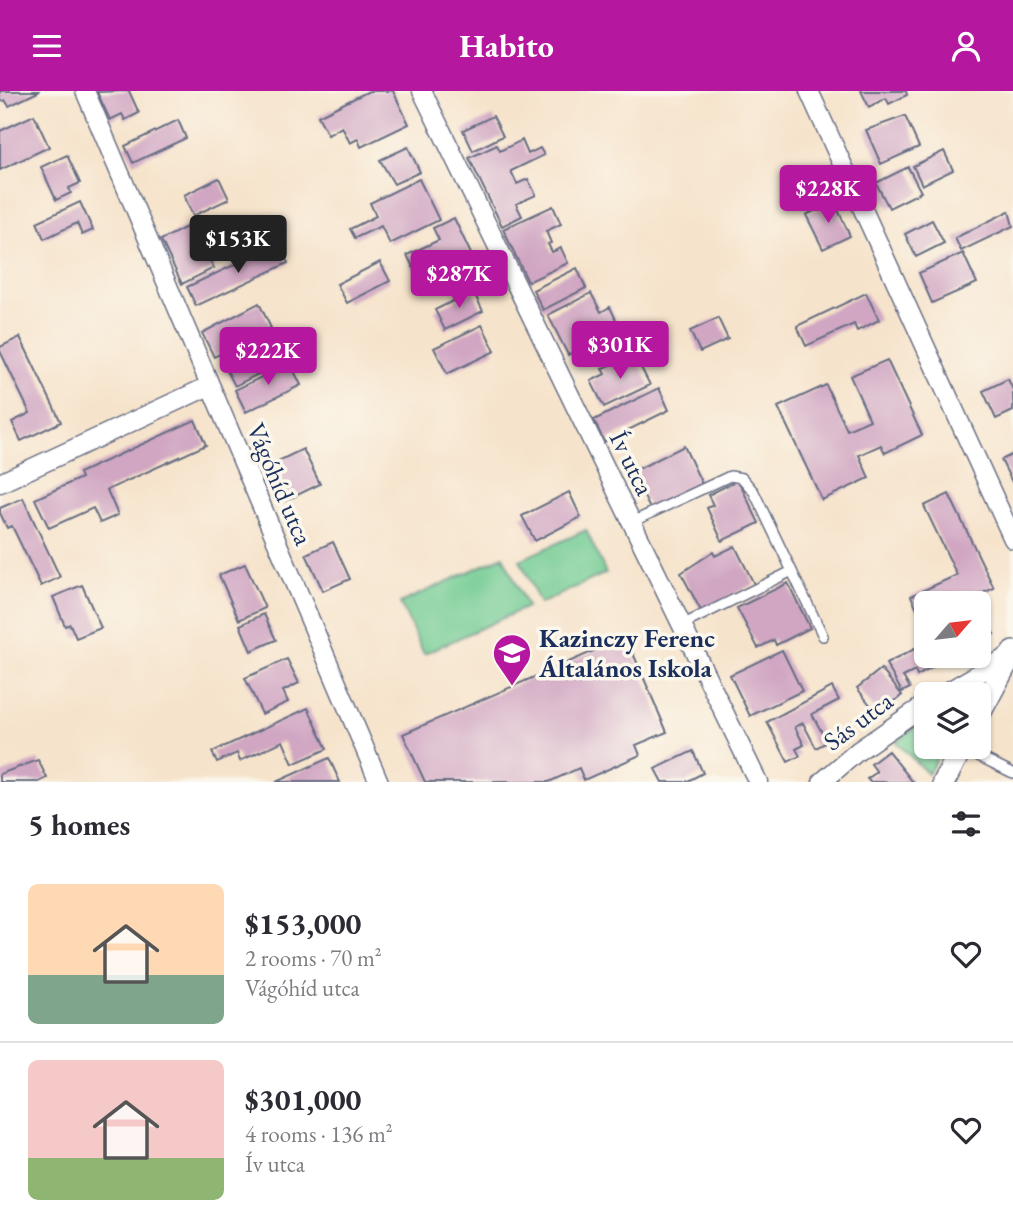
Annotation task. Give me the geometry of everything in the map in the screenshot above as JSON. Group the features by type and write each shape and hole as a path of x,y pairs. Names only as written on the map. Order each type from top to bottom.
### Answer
{"street":[{"name":"Vágóhíd utca","path":"85,91 379,782"},
{"name":"Ív utca","path":"422,91 758,782"},
{"path":"809,91 1013,539"},
{"path":"0,483 209,386"},
{"path":"964,682 1012,653"},
{"path":"991,693 1012,653"},
{"name":"Sás utca","path":"822,782 858,751 914,712"},
{"path":"944,782 956,759"}],"lane":[{"path":"632,522 730,476 741,478 754,492 823,636"},
{"path":"682,625 792,571"},
{"path":"986,759 1013,773"}],"green space":[{"path":"586,530 606,573 540,604 520,560"},
{"path":"503,556 527,607 424,654 400,603"},
{"path":"914,728 914,759 936,759 928,774 896,742"}],"building":[{"path":"0,91 40,91 9,106 5,100 0,102"},
{"path":"129,91 139,113 125,120 122,114 110,120 97,92"},
{"path":"369,91 393,91 409,124 361,147 358,139 350,143 342,127 328,135 318,116"},
{"path":"861,91 906,91 907,95 889,104 886,98 869,107"},
{"path":"34,115 49,147 0,170 0,131"},
{"path":"493,116 503,136 473,151 463,130"},
{"path":"905,116 919,147 881,164 866,130"},
{"path":"178,120 186,138 133,163 125,146"},
{"path":"522,140 528,154 540,148 544,155 511,171 517,184 528,179 536,195 516,204 522,216 502,226 469,158 497,145 500,151"},
{"path":"408,147 420,172 394,184 380,160"},
{"path":"944,151 953,170 922,185 913,166"},
{"path":"67,155 80,183 69,188 71,193 56,200 41,167"},
{"path":"908,167 921,192 889,208 876,183"},
{"path":"219,178 229,199 193,216 184,195"},
{"path":"419,179 439,220 390,244 381,226 355,238 350,229 376,216 370,203"},
{"path":"834,201 850,236 823,249 806,215"},
{"path":"80,202 93,230 82,235 77,223 44,239 37,222"},
{"path":"553,206 561,224 546,231 551,243 548,244 552,252 561,248 568,263 528,282 503,229"},
{"path":"1009,211 1013,226 961,251 955,238"},
{"path":"454,218 480,273 456,285 444,260 417,275 407,255 439,240 433,228"},
{"path":"932,220 944,243 916,257 905,234"},
{"path":"192,224 214,268 182,284 161,240"},
{"path":"279,244 288,263 196,306 187,287"},
{"path":"963,253 977,283 932,303 919,273"},
{"path":"380,262 390,281 347,303 337,284"},
{"path":"577,268 586,288 543,310 533,290"},
{"path":"473,291 483,311 445,330 435,310"},
{"path":"591,293 601,312 610,307 620,328 568,355 548,315"},
{"path":"866,293 879,320 857,331 854,324 806,346 797,326"},
{"path":"259,303 271,328 214,357 202,333"},
{"path":"718,318 728,339 700,352 690,331"},
{"path":"482,325 495,351 447,374 434,348"},
{"path":"20,337 61,422 21,441 12,422 30,413 0,351 0,347"},
{"path":"253,345 266,370 235,386 222,361"},
{"path":"634,354 650,385 604,407 591,381 605,374 602,369"},
{"path":"887,360 922,435 885,453 881,445 859,455 869,478 822,500 778,407 826,385 847,430 870,420 850,376"},
{"path":"290,363 301,385 246,412 235,390"},
{"path":"1008,379 1013,390 1013,411 996,419 983,391"},
{"path":"659,388 669,410 604,442 594,420"},
{"path":"195,420 206,445 107,490 118,515 100,523 93,508 49,528 35,499 81,478 79,473"},
{"path":"684,446 702,484 650,509 632,472"},
{"path":"303,449 320,484 285,501 268,466"},
{"path":"1013,454 1013,484 1001,460"},
{"path":"738,480 759,523 722,541 707,508 713,505 708,495"},
{"path":"569,492 581,517 535,541 522,516"},
{"path":"949,494 994,588 988,591 922,591 957,575 924,506"},
{"path":"23,498 60,577 41,586 12,526 7,528 0,513 0,508"},
{"path":"333,542 350,579 323,591 306,554"},
{"path":"735,546 754,584 701,611 681,573 713,552 715,556"},
{"path":"245,564 265,608 239,620 219,575"},
{"path":"788,583 810,628 776,645 774,640 758,648 737,608"},
{"path":"82,585 101,628 76,638 70,624 65,626 53,597"},
{"path":"264,614 276,640 251,651 240,625"},
{"path":"626,637 667,732 636,745 640,755 584,780 579,768 549,782 425,782 403,734"},
{"path":"914,649 914,669 930,669 917,676 915,671 903,677 910,688 902,692 886,664"},
{"path":"782,650 802,691 750,716 730,675"},
{"path":"287,659 299,683 283,691 288,702 262,714 245,678"},
{"path":"881,669 902,695 878,715 857,688"},
{"path":"832,687 839,700 812,714 827,742 816,748 803,723 795,727 804,745 796,749 800,756 788,762 767,722"},
{"path":"308,708 327,749 293,764 283,741 240,761 237,753 217,762 212,752"},
{"path":"693,751 703,773 686,782 662,782 655,769"},
{"path":"888,751 913,782 870,782 867,779 877,772 871,764"},
{"path":"329,758 340,782 276,782"},
{"path":"38,760 47,778 39,782 0,782 0,774"}],"place":[{"name":"Kazinczy Ferenc Általános Iskola","path":"512,687"}]}
